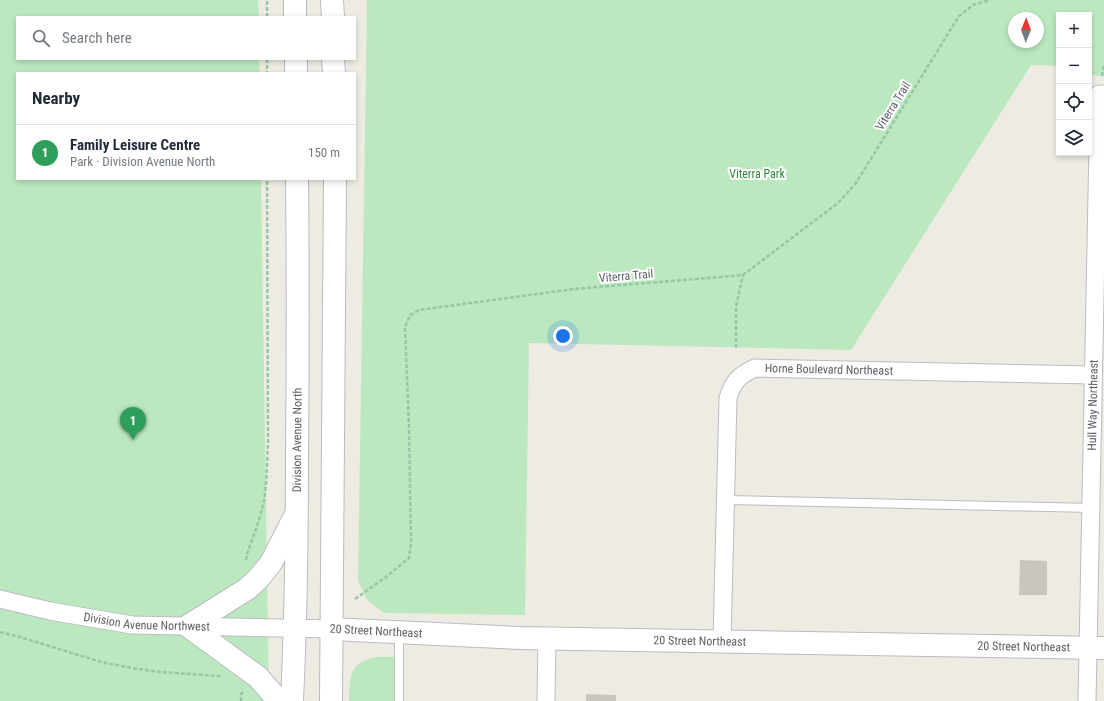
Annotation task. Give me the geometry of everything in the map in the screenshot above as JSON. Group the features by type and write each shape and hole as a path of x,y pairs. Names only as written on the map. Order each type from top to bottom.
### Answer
{"main road":[{"path":"295,0 295,16"},
{"path":"332,0 332,16"},
{"path":"296,60 296,72"},
{"path":"333,60 334,72"},
{"name":"Division Avenue North","path":"292,701 296,627 298,295 297,180"},
{"path":"330,701 334,180"},
{"path":"279,701 258,677 188,626 247,589 258,579 271,563 297,511"},
{"name":"20 Street Northeast","path":"331,629 547,638 1096,648"}],"street":[{"name":"Hull Way Northeast","path":"1087,701 1096,648 1091,508 1099,94 1104,94"},
{"name":"Horne Boulevard Northeast","path":"722,641 728,398 731,388 737,379 745,372 755,368 1093,375"},
{"name":"Division Avenue Northwest","path":"0,599 50,611 132,625 296,627"},
{"name":"20 Street Northeast","path":"296,627 331,629"},
{"path":"546,701 547,638"}],"lane":[{"path":"725,500 1091,508"},
{"path":"399,632 399,701"}],"path":[{"path":"267,0 267,16"},
{"name":"Viterra Trail","path":"355,599 386,577 409,558 412,543 410,428 405,327 410,315 419,310 574,289 743,275 838,203 856,183 959,16 973,6 990,0"},
{"path":"267,60 267,72"},
{"path":"246,562 247,554 259,520 264,500 267,470 267,180"},
{"path":"736,348 736,306 743,275"},
{"path":"0,632 101,662 153,671 220,676"}],"green space":[{"path":"0,0 258,0 259,16 16,16 16,60 259,60 260,72 16,72 16,180 261,180 269,701 0,701"},
{"name":"Viterra Park","path":"367,0 1104,0 1104,76 1092,75 1092,12 1056,12 1056,66 1031,65 851,350 529,343 525,615 384,613 367,600 358,580"},
{"path":"377,657 396,657 395,701 349,701 351,678 356,666 368,659"}],"building":[{"path":"1020,560 1047,561 1047,595 1019,595"},
{"path":"586,694 616,695 616,701 586,701"}],"place":[{"name":"Family Leisure Centre","path":"133,440"}]}
